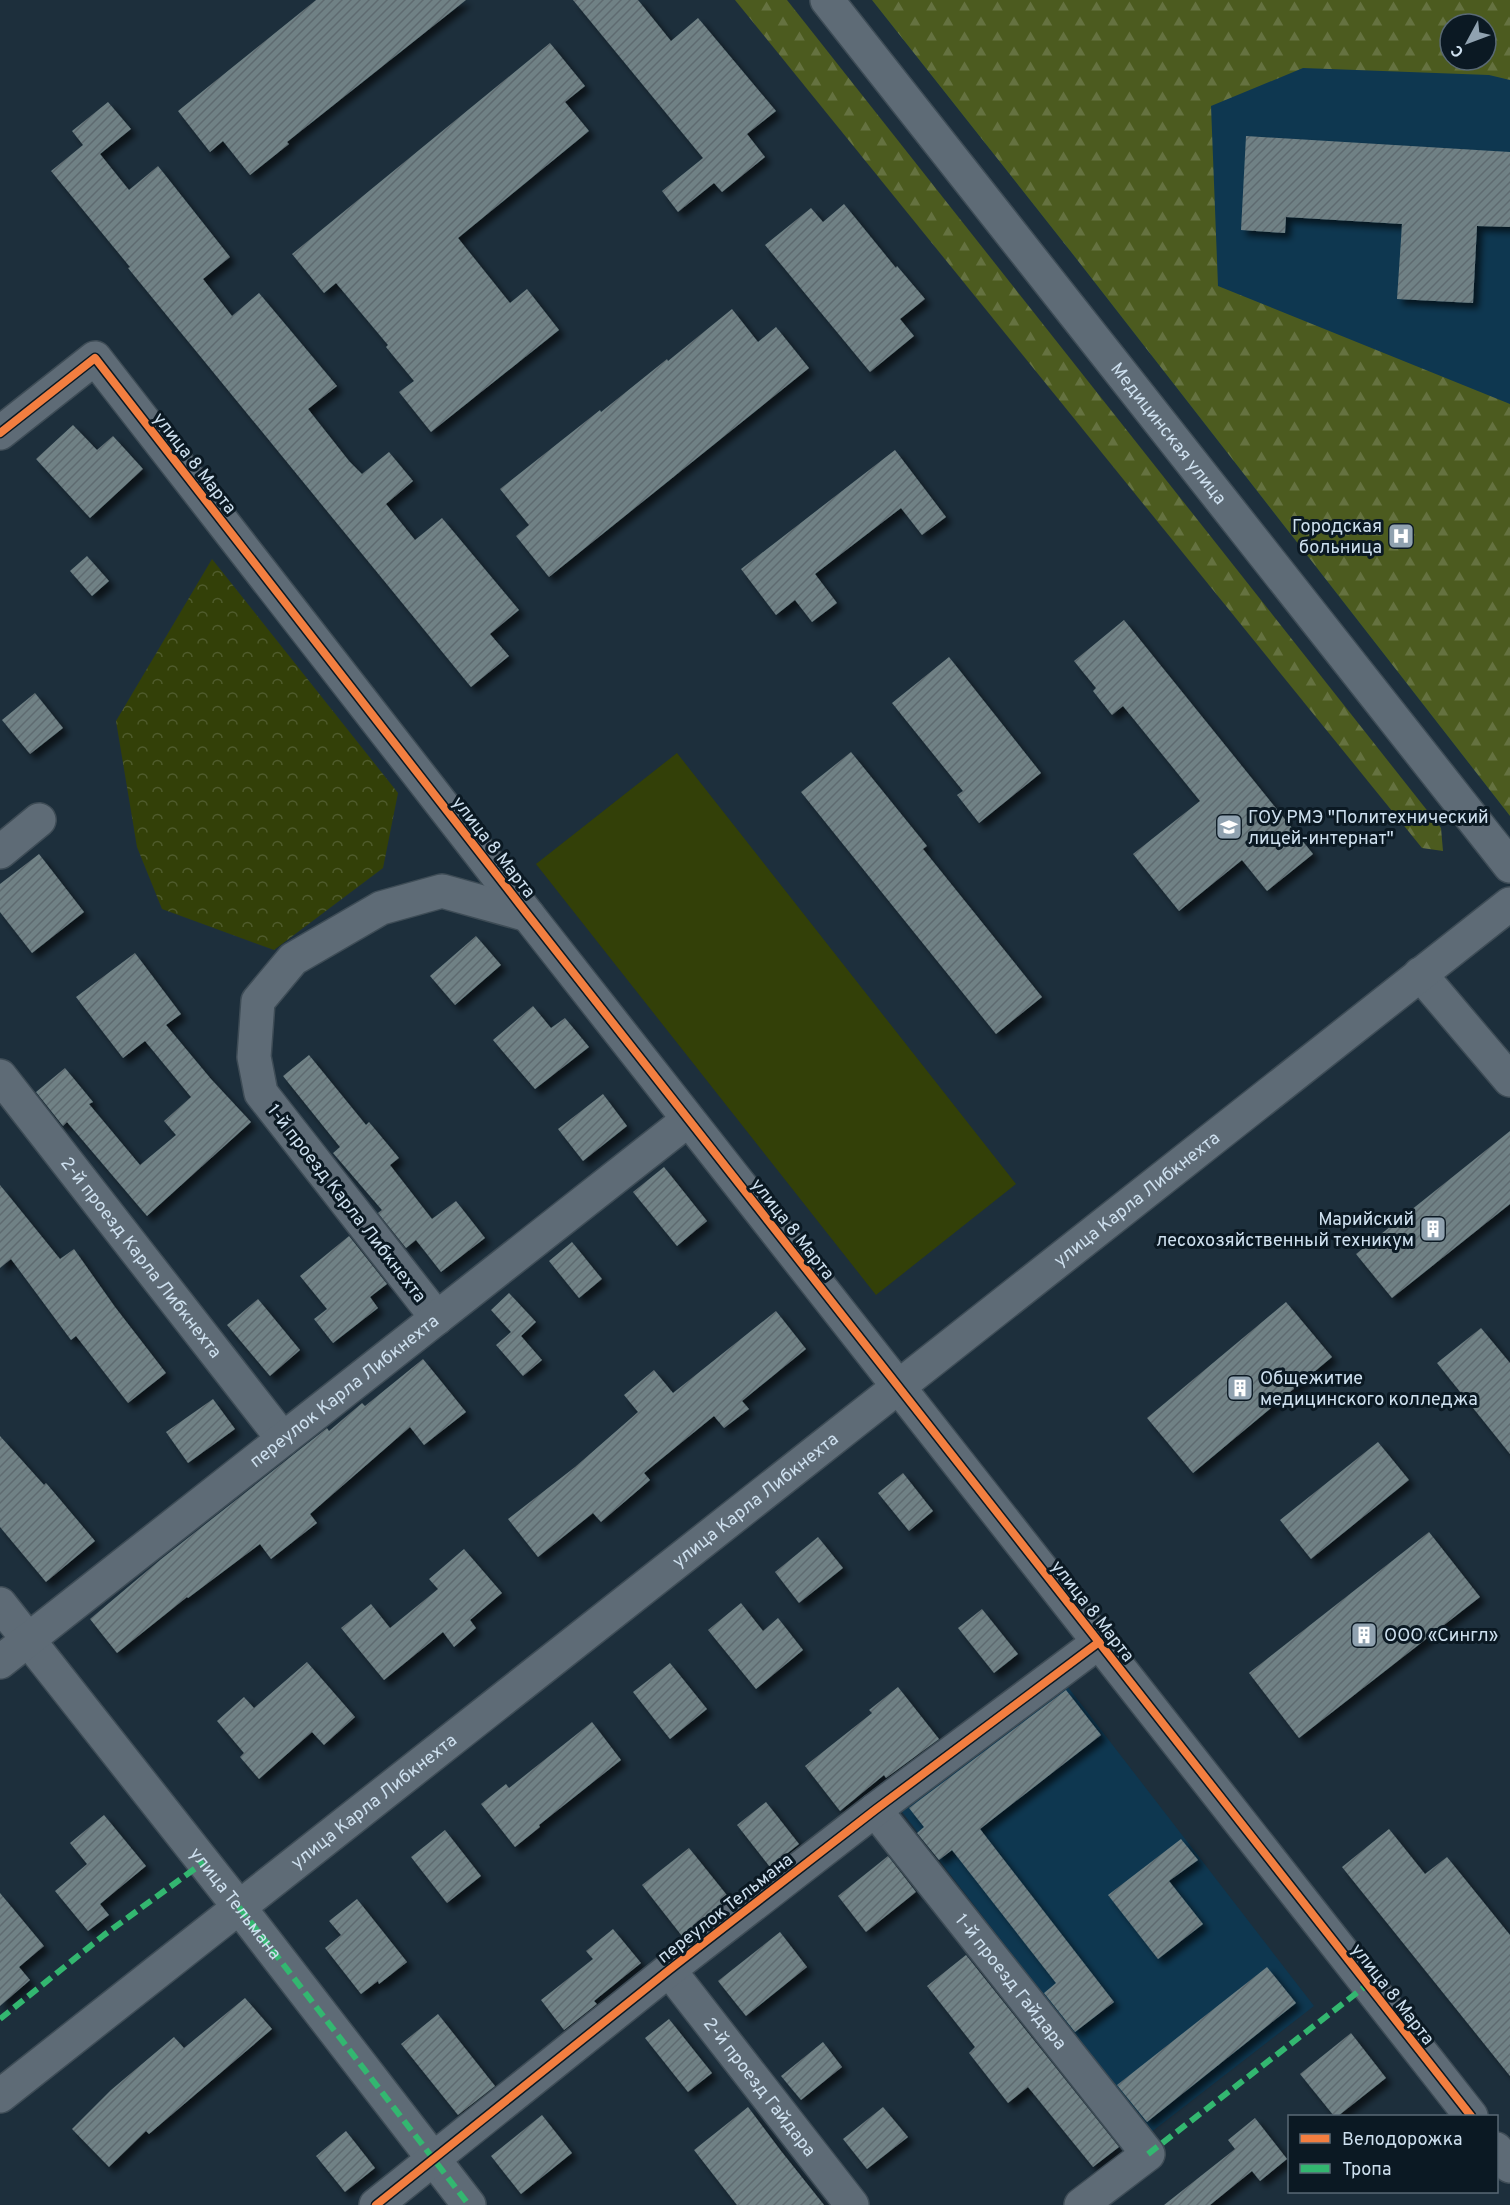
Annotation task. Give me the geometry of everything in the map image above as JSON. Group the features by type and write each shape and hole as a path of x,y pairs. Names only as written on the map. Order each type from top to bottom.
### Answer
{"street":[{"name":"Медицинская улица","path":"827,0 1510,866"},
{"name":"улица 8 Марта","path":"0,433 95,358 688,1120 1470,2115"},
{"path":"0,852 39,820"},
{"name":"1-й проезд Карла Либкнехта","path":"437,1318 261,1093 254,1057 258,1001 293,959 381,908 442,891 528,915"},
{"name":"улица Карла Либкнехта","path":"0,2096 1510,904"},
{"path":"1420,974 1510,1080"},
{"name":"2-й проезд Карла Либкнехта","path":"0,1076 283,1439"},
{"name":"переулок Карла Либкнехта","path":"0,1662 688,1120"},
{"name":"улица Тельмана","path":"0,1604 239,1907 469,2205"},
{"name":"переулок Тельмана","path":"376,2205 875,1810 1099,1642"},
{"name":"1-й проезд Гайдара","path":"875,1810 1148,2154 1081,2205"},
{"name":"2-й проезд Гайдара","path":"669,1971 852,2205"},
{"path":"1498,2150 1510,2166"}],"shaded area":[{"name":"Городская больница","path":"872,0 1510,0 1510,816 1075,257"},
{"path":"1064,1682 1314,2006 1150,2133 899,1808"}],"green space":[{"path":"735,0 787,0 1441,828 1443,851 1422,848"},
{"name":"Городская больница","path":"872,0 1510,0 1510,80 1489,75 1303,68 1211,106 1218,286 1510,404 1510,816"},
{"path":"212,559 398,793 383,868 274,950 162,909 137,847 116,721"},
{"path":"677,753 1016,1184 876,1295 536,864"}],"building":[{"path":"316,0 466,0 287,142 289,144 250,175 223,141 210,152 178,111"},
{"path":"573,0 638,0 671,41 698,18 776,111 747,134 765,157 722,192 714,183 678,212 662,191 703,158"},
{"path":"550,43 585,86 565,102 589,131 458,238 510,303 527,289 559,330 431,432 399,392 414,381 386,347 388,345 336,283 324,293 292,254"},
{"path":"108,102 131,129 100,154 129,190 158,166 230,257 203,279 232,316 259,293 337,386 308,409 349,461 362,474 389,452 413,481 386,504 415,540 442,518 519,610 490,634 509,656 471,687 51,171 83,145 72,131"},
{"path":"1246,136 1510,152 1510,227 1477,226 1473,303 1397,299 1402,224 1286,217 1285,233 1241,230"},
{"path":"844,204 896,268 897,266 925,299 900,319 914,336 870,372 765,245 811,208 823,222"},
{"path":"732,309 758,342 776,327 809,368 549,577 516,536 529,525 500,489 667,359 668,361"},
{"path":"73,425 97,450 113,436 143,469 90,518 36,459"},
{"path":"895,450 946,517 922,535 901,508 815,574 837,603 812,622 795,600 776,615 741,569"},
{"path":"87,556 109,581 92,596 70,571"},
{"path":"1124,620 1313,854 1267,891 1242,860 1179,911 1133,854 1200,801 1123,706 1112,715 1093,691 1096,688 1074,661"},
{"path":"949,657 1041,773 979,823 957,795 963,791 892,703"},
{"path":"35,693 63,728 30,754 2,720"},
{"path":"851,752 927,846 923,849 1042,997 996,1034 801,792"},
{"path":"39,854 84,912 32,953 0,912 0,884"},
{"path":"476,936 501,965 455,1005 430,976"},
{"path":"135,953 181,1014 166,1025 251,1122 147,1216 67,1122 63,1126 36,1092 65,1068 93,1102 89,1104 140,1165 176,1135 164,1121 191,1097 145,1041 123,1058 76,997"},
{"path":"533,1006 551,1028 565,1018 589,1047 535,1089 493,1040"},
{"path":"309,1055 366,1125 369,1122 399,1158 390,1165 432,1219 456,1201 485,1238 441,1272 416,1240 406,1248 378,1213 382,1210 333,1153 340,1147 283,1076"},
{"path":"603,1094 627,1126 583,1161 558,1129"},
{"name":"Марийский лесохозяйственный техникум","path":"1510,1131 1510,1204 1392,1298 1356,1254"},
{"path":"664,1167 707,1221 677,1246 633,1192"},
{"path":"0,1185 60,1259 74,1249 166,1373 128,1403 76,1336 71,1340 11,1259 0,1268"},
{"path":"349,1236 387,1284 370,1297 378,1308 333,1343 314,1319 327,1309 300,1276"},
{"path":"572,1242 602,1279 579,1298 549,1261"},
{"path":"509,1293 536,1322 521,1336 542,1360 523,1376 496,1345 511,1332 491,1310"},
{"path":"258,1299 300,1350 270,1376 227,1325"},
{"name":"Общежитие медицинского колледжа","path":"1286,1302 1332,1357 1193,1473 1147,1418"},
{"path":"776,1311 806,1349 742,1401 749,1409 724,1428 714,1416 644,1473 650,1480 601,1522 593,1513 538,1557 508,1519 575,1467 638,1412 624,1395 654,1370 673,1393"},
{"path":"1481,1328 1510,1363 1510,1454 1437,1363"},
{"path":"423,1359 466,1412 424,1445 410,1427 310,1514 317,1523 271,1559 260,1544 187,1597 117,1653 90,1619 160,1560 327,1428 329,1431 362,1403 365,1406"},
{"path":"213,1399 235,1429 188,1463 166,1432"},
{"path":"0,1436 44,1485 46,1483 95,1541 46,1582 0,1527"},
{"path":"1378,1442 1409,1480 1311,1559 1280,1520"},
{"path":"903,1473 933,1511 909,1531 878,1493"},
{"name":"ООО «Сингл»","path":"1429,1532 1480,1597 1299,1738 1249,1673"},
{"path":"818,1537 843,1568 799,1603 775,1572"},
{"path":"464,1549 502,1593 470,1620 476,1628 454,1647 443,1632 384,1680 341,1628 371,1604 390,1628 438,1589 429,1579"},
{"path":"741,1603 763,1631 778,1618 803,1650 756,1689 708,1630"},
{"path":"982,1609 1018,1654 994,1673 958,1628"},
{"path":"307,1662 355,1717 324,1745 312,1732 259,1779 240,1757 244,1753 217,1721 244,1697 254,1708"},
{"path":"670,1663 707,1709 670,1739 633,1692"},
{"path":"898,1687 939,1739 886,1778 884,1775 840,1811 805,1766 872,1713 869,1710"},
{"path":"1066,1690 1101,1735 980,1829 1114,2002 1075,2032 1044,1993 1056,1983 952,1850 939,1860 917,1833 924,1827 909,1808"},
{"path":"592,1722 621,1760 515,1847 481,1804 506,1784 509,1788"},
{"path":"766,1802 799,1844 770,1867 737,1825"},
{"path":"104,1815 146,1866 100,1904 109,1915 88,1931 55,1891 87,1864 70,1843"},
{"path":"1389,1829 1425,1874 1447,1857 1510,1935 1510,2076 1342,1867"},
{"path":"445,1830 481,1876 447,1903 411,1857"},
{"path":"1181,1839 1198,1860 1169,1881 1203,1924 1158,1959 1108,1895"},
{"path":"689,1848 730,1899 682,1936 642,1885"},
{"path":"888,1856 916,1892 866,1932 838,1896"},
{"path":"0,1893 44,1946 19,1967 30,1980 0,2006"},
{"path":"357,1899 407,1962 379,1984 378,1981 361,1994 325,1948 341,1935 329,1921"},
{"path":"613,1929 641,1963 594,2001 597,2004 564,2030 541,2000 593,1959 586,1951"},
{"path":"780,1932 807,1967 746,2016 718,1981"},
{"path":"966,1955 1119,2147 1093,2167 1028,2087 1008,2103 969,2053 975,2047 927,1986"},
{"path":"1267,1967 1296,2003 1147,2122 1117,2085"},
{"path":"245,1998 272,2029 149,2134 146,2131 109,2167 72,2129 111,2090 174,2037 184,2048"},
{"path":"438,2014 495,2086 458,2115 401,2044"},
{"path":"669,2019 712,2073 688,2092 645,2038"},
{"path":"1351,2033 1386,2078 1339,2115 1333,2115 1300,2074"},
{"path":"823,2042 842,2067 801,2100 781,2076"},
{"path":"748,2107 824,2205 737,2205 694,2150"},
{"path":"883,2107 908,2137 867,2169 843,2139"},
{"path":"542,2115 572,2153 521,2194 491,2156"},
{"path":"1255,2118 1287,2159 1260,2181 1252,2171 1210,2205 1164,2205 1235,2149 1228,2140"},
{"path":"346,2131 375,2168 345,2192 316,2156"}],"marked path":[{"path":"0,2019 104,1935 204,1862"},
{"path":"239,1907 469,2205"},
{"path":"1148,2154 1367,1985"}],"cycle path":[{"path":"0,433 95,358 528,915 1470,2115"},
{"path":"376,2205 669,1970 875,1810 1099,1642"}],"place":[{"name":"Городская больница","path":"1401,536"},
{"name":"ГОУ РМЭ \"Политехнический лицей-интернат\"","path":"1229,827"},
{"name":"Марийский лесохозяйственный техникум","path":"1433,1229"},
{"name":"Общежитие медицинского колледжа","path":"1240,1388"},
{"name":"ООО «Сингл»","path":"1364,1635"}]}
